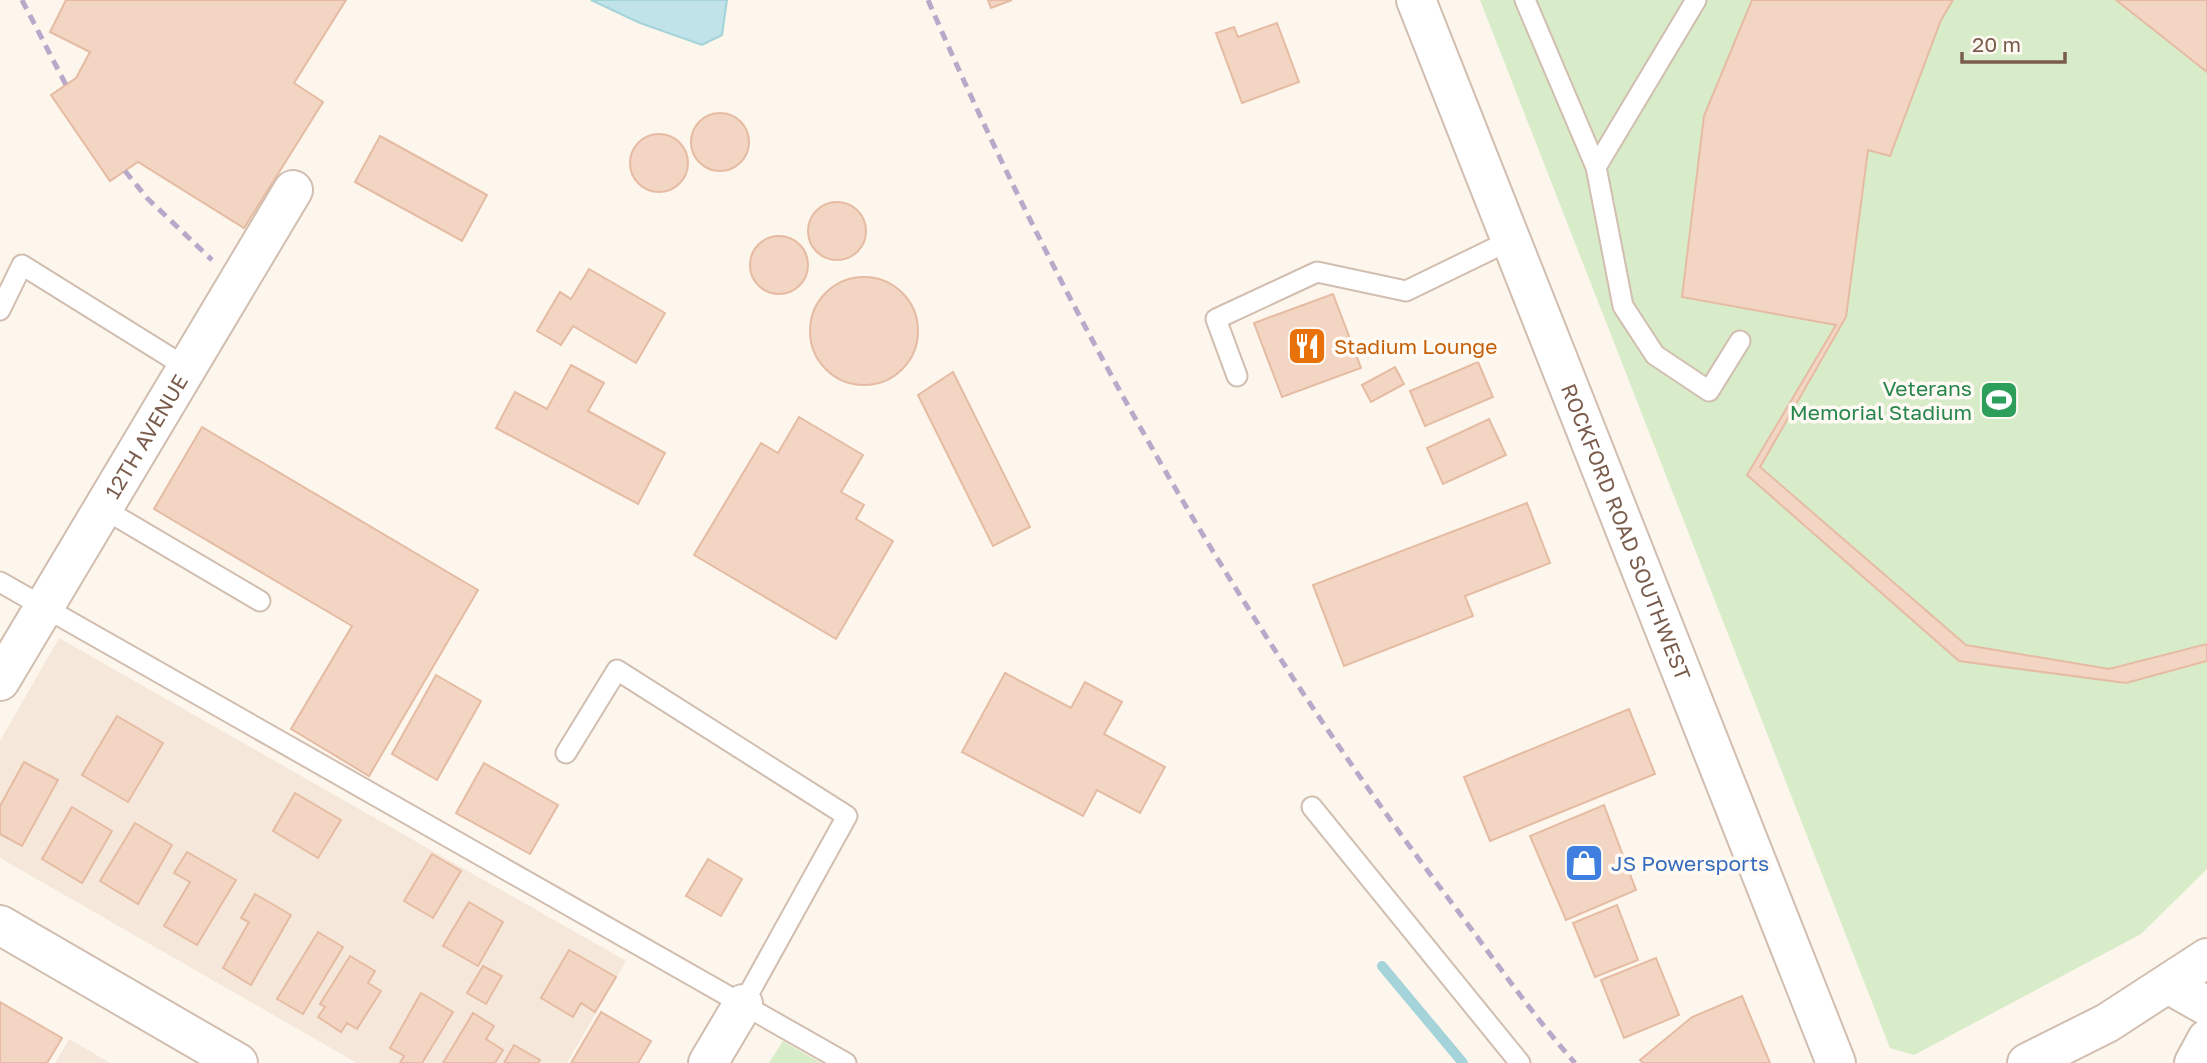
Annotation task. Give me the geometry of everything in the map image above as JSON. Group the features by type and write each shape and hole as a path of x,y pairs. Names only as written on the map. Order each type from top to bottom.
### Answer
{"street":[{"name":"ROCKFORD ROAD SOUTHWEST","path":"1416,0 1836,1063"},
{"name":"12TH AVENUE","path":"0,681 189,369 293,190"},
{"path":"0,925 238,1063"},
{"path":"2027,1063 2107,1023 2207,958"},
{"path":"2168,984 2207,1006"},
{"path":"708,1063 743,1003"},
{"path":"2194,1063 2207,1039"}],"lane":[{"path":"1525,0 1596,167 1623,306 1655,355 1709,391 1741,341"},
{"path":"1596,167 1696,0"},
{"path":"1237,376 1216,319 1317,272 1406,292 1511,240"},
{"path":"0,310 22,265 189,369"},
{"path":"104,509 260,600"},
{"path":"0,582 846,1063"},
{"path":"566,753 617,670 847,817 743,1003"},
{"path":"1312,807 1520,1063"}],"shaded area":[{"path":"59,638 626,961 567,1063 357,1063 0,858 0,741"},
{"path":"69,1039 110,1063 55,1063"}],"green space":[{"path":"1480,0 2207,0 2207,869 2141,934 1914,1055 1890,1048"},
{"path":"783,1041 821,1063 769,1063"}],"water":[{"path":"591,0 727,0 722,35 702,45 640,23"}],"building":[{"path":"66,0 346,0 294,83 323,102 244,228 138,162 110,181 51,95 76,78 90,52 50,32"},
{"path":"988,0 1012,0 991,8"},
{"path":"1752,0 1953,0 1941,20 1890,156 1868,150 1846,317 1760,467 1966,645 2109,669 2207,644 2207,661 2126,683 1959,661 1747,475 1836,325 1682,297 1704,116"},
{"path":"2116,0 2207,0 2207,72"},
{"path":"1277,23 1299,82 1242,103 1216,33 1234,27 1238,37"},
{"path":"714,113 726,113 741,121 749,136 749,148 741,163 726,171 714,171 699,163 691,148 691,136 699,121"},
{"path":"653,134 665,134 680,142 688,157 688,169 680,184 665,192 653,192 638,184 630,169 630,157 638,142"},
{"path":"380,136 487,195 462,241 355,182"},
{"path":"831,202 843,202 858,210 866,225 866,237 858,252 843,260 831,260 816,252 808,237 808,225 816,210"},
{"path":"773,236 785,236 800,244 808,259 808,271 800,286 785,294 773,294 758,286 750,271 750,259 758,244"},
{"path":"589,269 665,313 636,363 573,326 561,345 537,331 560,292 571,299"},
{"path":"864,277 885,281 902,293 914,310 918,331 914,352 902,369 885,381 864,385 843,381 826,369 814,352 810,331 814,310 826,293 843,281"},
{"name":"Stadium Lounge","path":"1333,294 1361,368 1282,397 1254,323"},
{"path":"1478,362 1493,397 1425,426 1410,391"},
{"path":"571,365 604,383 588,411 665,453 638,504 496,428 515,392 547,409"},
{"path":"1395,367 1404,384 1371,402 1362,385"},
{"path":"953,372 1030,527 993,546 918,395"},
{"path":"799,417 863,455 841,492 864,505 856,519 893,541 836,639 694,555 761,443 778,453"},
{"path":"1489,419 1506,455 1443,484 1427,448"},
{"path":"202,427 478,590 369,776 291,729 352,626 154,509"},
{"path":"1527,503 1550,563 1465,596 1473,616 1344,666 1313,585"},
{"path":"1005,673 1071,708 1085,682 1122,702 1104,734 1165,767 1140,813 1097,790 1083,816 962,752"},
{"path":"436,675 481,701 437,780 392,754"},
{"path":"1629,709 1655,774 1490,841 1464,777"},
{"path":"117,716 163,743 128,802 82,775"},
{"path":"24,762 58,780 22,846 0,834 0,806"},
{"path":"484,763 558,805 530,854 456,813"},
{"path":"295,793 341,820 318,858 273,831"},
{"name":"JS Powersports","path":"1604,805 1636,890 1566,920 1530,836"},
{"path":"72,807 112,831 82,883 42,859"},
{"path":"135,823 172,845 138,904 100,881"},
{"path":"187,852 236,880 197,945 164,926 190,882 174,873"},
{"path":"432,854 461,871 433,918 404,901"},
{"path":"708,859 742,879 721,916 686,896"},
{"path":"255,894 291,915 251,985 223,968 249,922 241,918"},
{"path":"469,902 503,922 478,966 443,946"},
{"path":"1617,905 1638,960 1595,977 1573,923"},
{"path":"318,932 343,947 303,1014 277,999"},
{"path":"569,950 616,977 595,1012 581,1003 573,1017 541,998"},
{"path":"350,956 375,971 368,983 381,991 357,1029 347,1023 341,1032 318,1017 325,1007 320,1004"},
{"path":"1656,958 1679,1015 1624,1038 1601,980"},
{"path":"483,966 502,976 486,1004 467,993"},
{"path":"421,993 453,1012 422,1063 400,1063 404,1056 390,1048"},
{"path":"1742,996 1770,1063 1643,1063 1640,1060 1692,1017"},
{"path":"0,1002 62,1038 47,1063 0,1063"},
{"path":"601,1012 651,1041 638,1063 571,1063"},
{"path":"473,1013 494,1026 486,1039 503,1050 495,1063 443,1063"},
{"path":"514,1045 540,1060 538,1063 504,1063"}],"waterway":[{"path":"1382,966 1463,1063"}],"railway":[{"path":"22,0 66,85"},
{"path":"928,0 1037,234 1160,462 1227,574 1296,683 1369,790 1525,1001 1575,1063"},
{"path":"125,171 147,198 212,260"}],"place":[{"name":"Stadium Lounge","path":"1307,346"},
{"name":"Veterans Memorial Stadium","path":"1999,400"},
{"name":"JS Powersports","path":"1584,863"}]}
